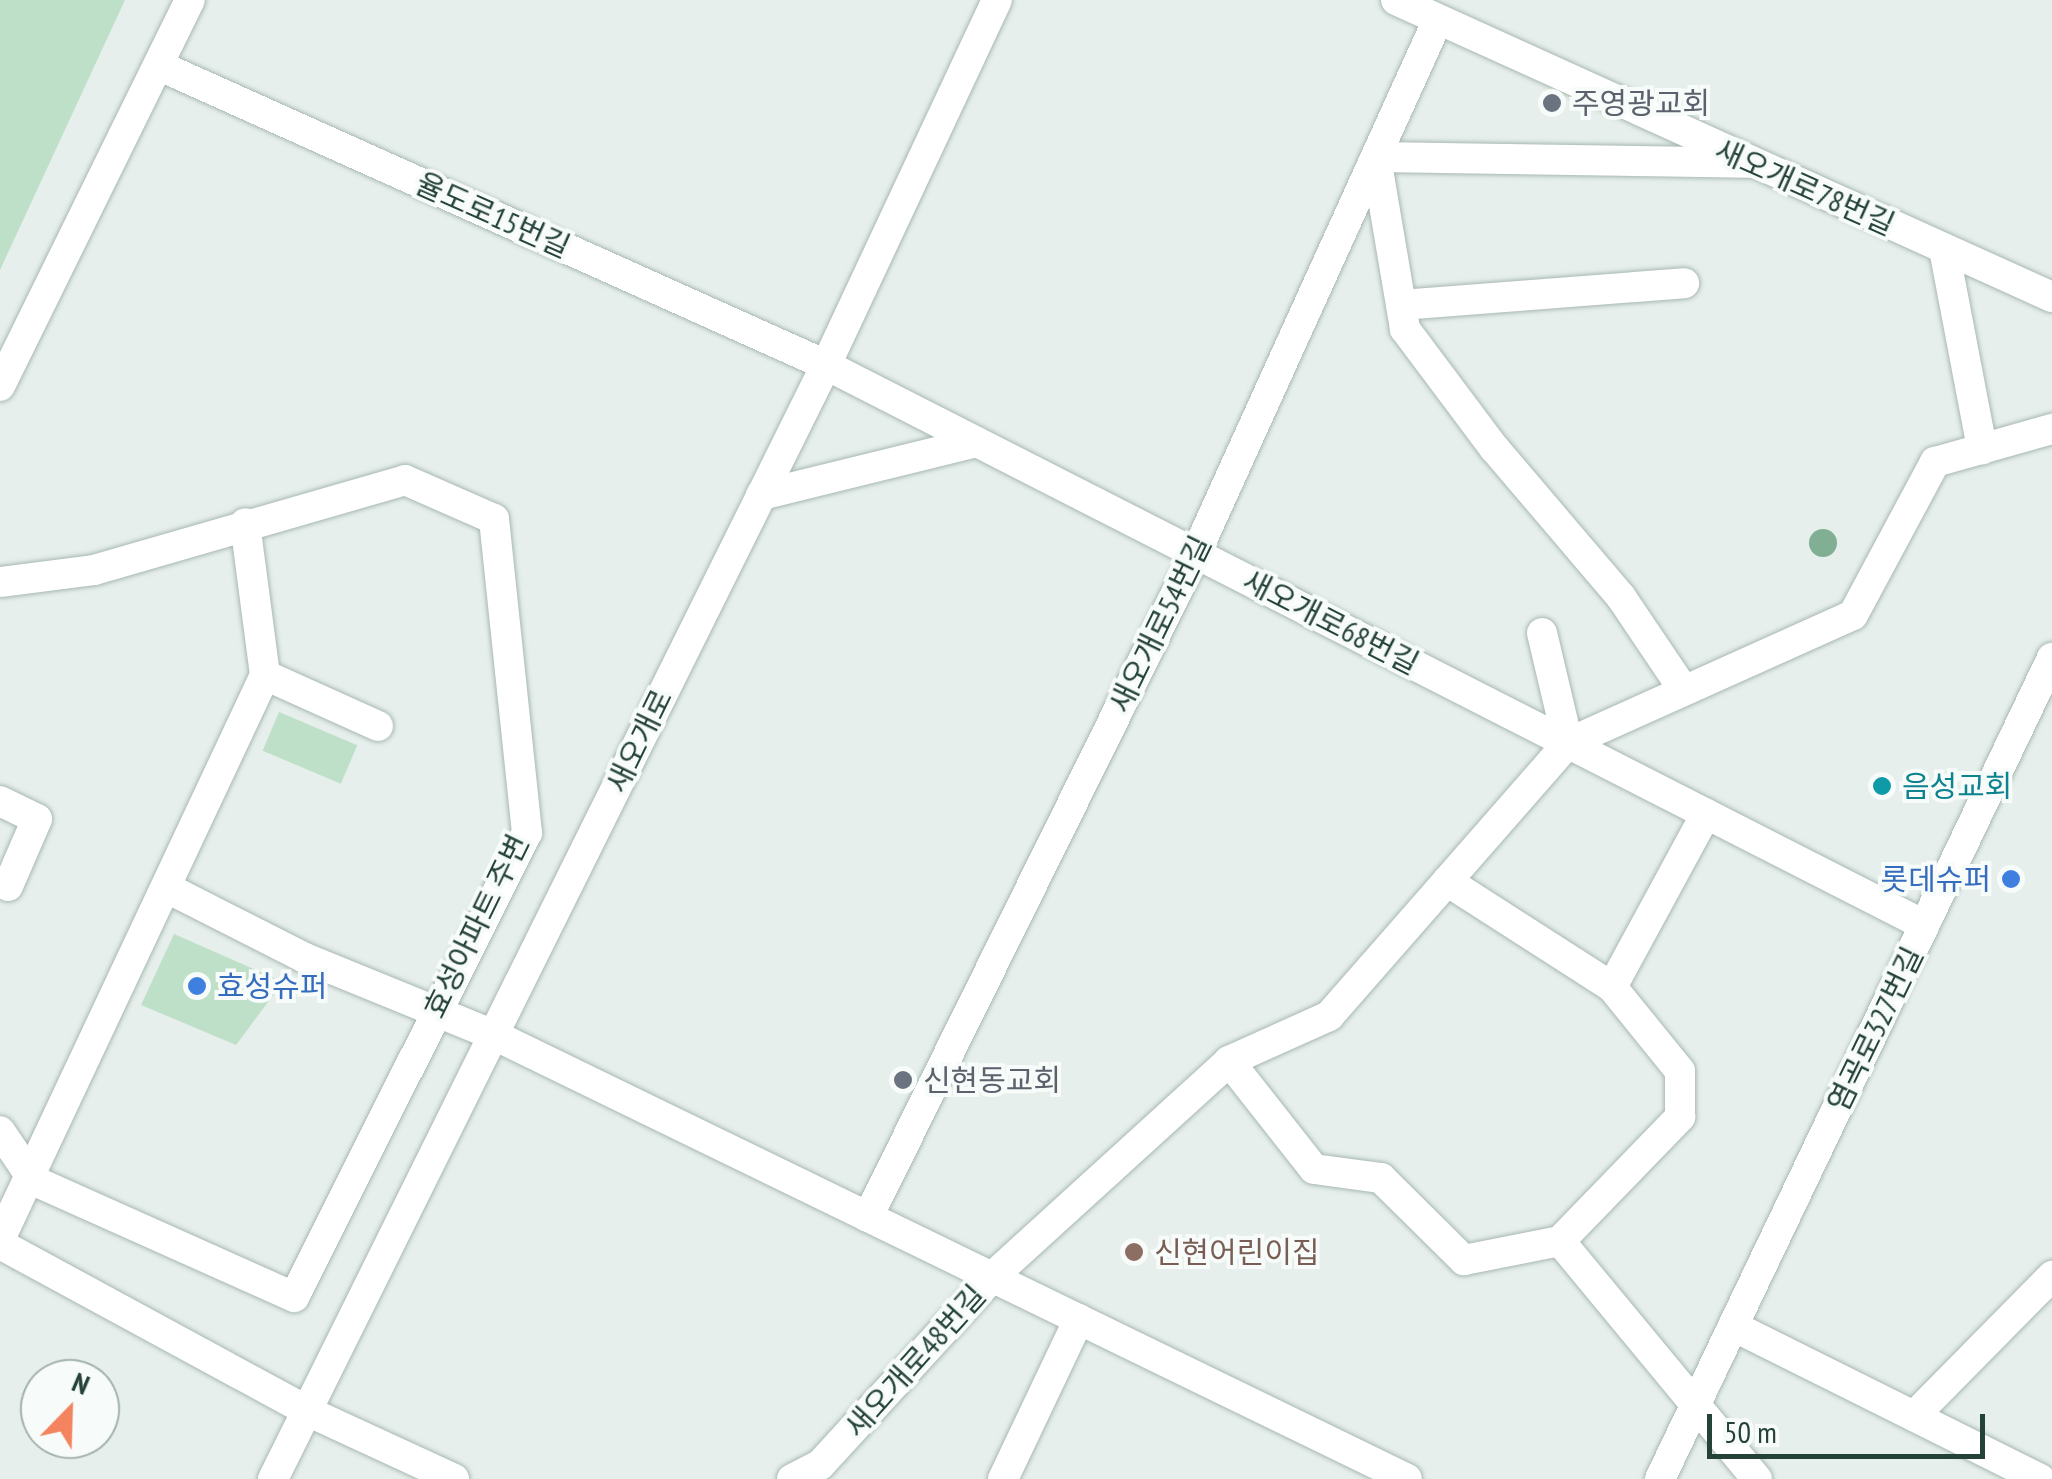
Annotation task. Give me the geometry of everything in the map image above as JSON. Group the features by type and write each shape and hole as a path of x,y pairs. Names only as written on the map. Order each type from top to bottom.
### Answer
{"street":[{"path":"0,386 190,0"},
{"name":"새오개로","path":"274,1479 826,365 997,0"},
{"name":"새오개로78번길","path":"1396,0 1436,24 2052,297"},
{"name":"새오개로54번길","path":"868,1217 1196,554 1436,24"},
{"name":"율도로15번길","path":"160,66 826,365"},
{"path":"1683,689 1621,597 1494,448 1405,329 1376,157 1750,163"},
{"path":"1944,249 1982,449"},
{"path":"1401,305 1684,283"},
{"name":"새오개로68번길","path":"826,365 1924,925"},
{"path":"992,1277 1229,1061 1329,1016 1568,743 1852,616 1936,462 2052,429"},
{"path":"761,495 977,442"},
{"name":"효성아파트 주변","path":"0,582 94,570 245,523 404,480 494,518 528,833 433,1013 294,1296 33,1180"},
{"path":"245,523 265,675 33,1180 0,1242 307,1411 454,1479"},
{"path":"1542,633 1568,743"},
{"name":"염곡로327번길","path":"1660,1479 2052,658"},
{"path":"265,675 378,726"},
{"path":"0,801 37,819 8,886"},
{"path":"1612,987 1706,814"},
{"path":"1229,1061 1314,1170 1381,1178 1464,1260 1560,1241 1680,1117 1680,1071 1612,987 1447,881"},
{"path":"167,888 433,1013 494,1035 1407,1479"},
{"path":"0,1132 33,1180"},
{"path":"1560,1241 1698,1399 1757,1479"},
{"path":"1914,1416 2052,1276"},
{"name":"새오개로48번길","path":"792,1479 820,1466 992,1277"},
{"path":"1003,1479 1078,1319"},
{"path":"1733,1326 2040,1479"}],"green space":[{"path":"0,0 125,0 0,270"},
{"path":"279,712 357,745 341,784 263,751"},
{"path":"174,934 283,982 236,1045 141,1005"}],"place":[{"name":"주영광교회","path":"1552,103"},
{"name":"음성교회","path":"1882,786"},
{"name":"롯데슈퍼","path":"2011,879"},
{"name":"효성슈퍼","path":"197,986"},
{"name":"신현동교회","path":"903,1080"},
{"name":"신현어린이집","path":"1134,1252"}]}
